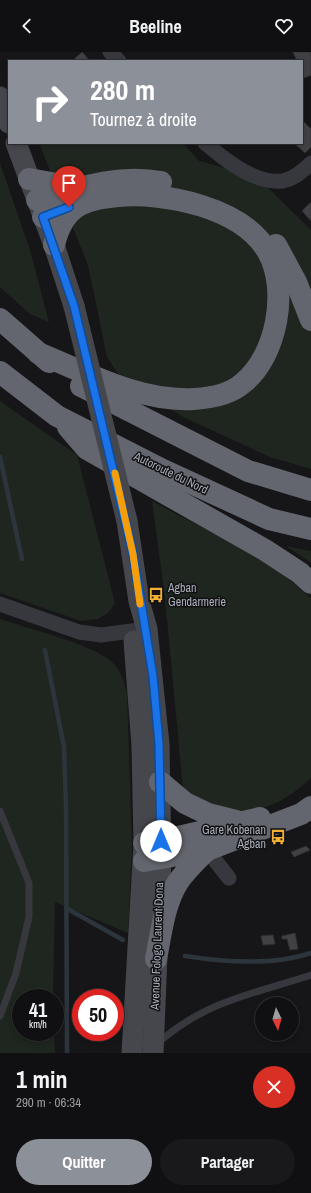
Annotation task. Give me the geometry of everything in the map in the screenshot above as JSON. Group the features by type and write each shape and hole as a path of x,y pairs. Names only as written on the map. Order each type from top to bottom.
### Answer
{"highway":[{"path":"29,179 79,195 102,197 133,195 164,196 199,204 228,217 249,230 268,252 278,282 278,306 268,352 243,384 224,393 194,399 163,398 127,389 38,353"},
{"path":"40,208 79,195 101,182 127,179 154,180 213,194 236,206 258,222 278,247 296,282 311,320"},
{"path":"54,245 63,220 79,195"},
{"path":"0,319 38,353 81,386 248,471 311,490"},
{"name":"Autoroute du Nord","path":"0,372 57,416 163,470 269,519 311,529"},
{"path":"57,416 87,449 266,550 300,573 311,583"},
{"path":"160,782 185,803 208,814 242,822"},
{"path":"153,851 280,811 311,792"},
{"path":"153,851 207,850 301,814 311,807"},
{"path":"156,959 165,917 173,892 186,870 207,850"}],"main road":[{"path":"0,97 8,120"},
{"name":"Avenue Fologo Laurent Dona","path":"16,144 54,245 74,306 126,521 139,601 140,630 138,678 153,851 156,959 154,1050"},
{"name":"Avenue Fologo Laurent Dona","path":"132,1053 160,782 158,737 140,630"}],"street":[{"path":"110,52 118,60"},
{"path":"206,144 242,170 265,180 283,181 300,174 311,163"},
{"path":"0,604 79,632 101,634 140,630"},
{"path":"207,850 229,878"}],"lane":[{"path":"0,811 29,884 29,917 16,973 0,1016"},
{"path":"154,1050 186,1021 227,1000 311,975"}],"shaded area":[{"path":"39,144 184,144 199,161 256,176 311,230 311,469 270,457 183,417 118,374 107,357 88,265"},
{"path":"0,163 30,250 49,322 30,314 0,287"},
{"path":"0,401 77,455 115,603 108,613 98,619 81,621 0,593"},
{"path":"152,501 255,556 275,569 311,598 311,778 290,795 268,807 256,810 230,810 216,806 183,789 165,598"},
{"path":"286,546 311,551 311,563 309,561"},
{"path":"0,619 91,649 112,662 118,669 122,676 127,693 132,845 128,933 55,902 53,989 12,989 12,1041 54,1041 55,1053 0,1053"}],"building":[{"path":"82,52 89,60 73,60"},
{"path":"293,52 311,52 311,75 304,78 303,60 297,60"},
{"path":"303,121 311,129 311,147 305,153 295,144 303,144"},
{"path":"311,202 311,221 302,211"},
{"path":"306,846 310,850 294,857 291,852"},
{"path":"295,933 298,949 290,950 287,939 282,939 282,936"},
{"path":"273,935 275,944 263,945 261,936"}],"waterway":[{"path":"0,457 22,559"},
{"path":"45,650 64,747 66,806 67,1053"},
{"path":"66,908 123,940"},
{"path":"185,956 248,962 281,960 311,953"}],"slow traffic":[{"path":"115,473 133,554 140,604"}],"place":[{"name":"Agban Gendarmerie","path":"156,595"},
{"name":"Gare Kobenan Agban","path":"278,837"}],"route":[{"path":"69,207 43,217 74,306 133,554 139,601 146,629 153,676 159,744 161,841"}]}
